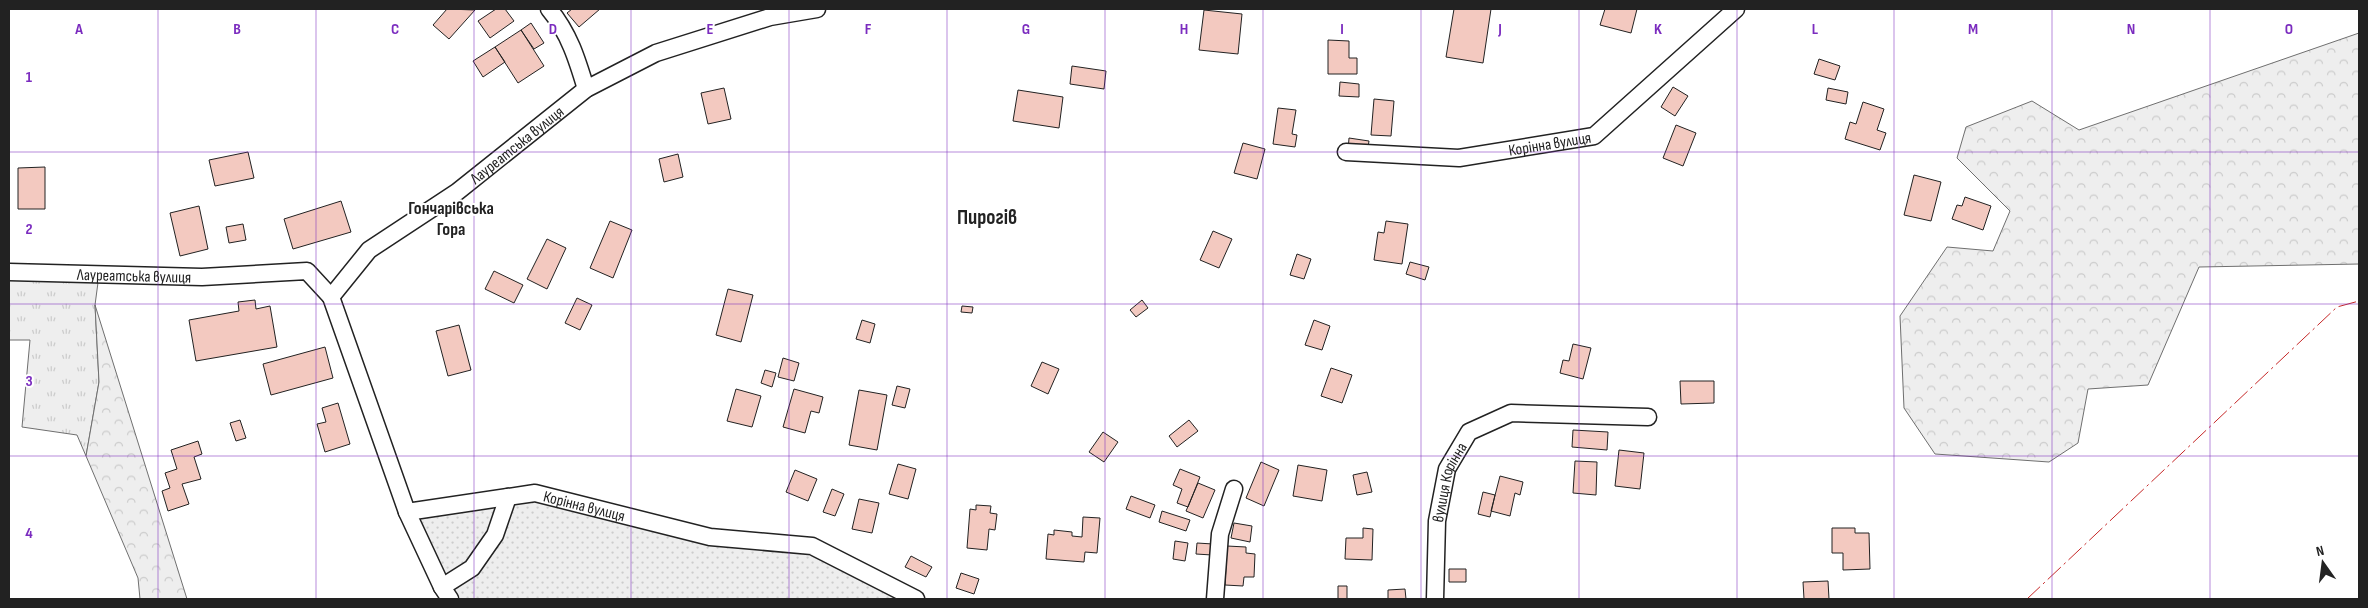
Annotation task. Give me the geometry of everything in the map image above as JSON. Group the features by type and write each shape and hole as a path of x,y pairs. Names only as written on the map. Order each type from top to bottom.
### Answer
{"street":[{"path":"549,9 562,24 572,44 586,88"},
{"name":"Лауреатська вулиця","path":"9,272 202,277 307,272 331,296 369,250 458,192 586,88 656,53 770,17 817,9"},
{"name":"Корінна вулиця","path":"1346,152 1459,158 1594,136 1736,9"},
{"path":"331,296 407,512 446,593 472,568 495,535 508,497"},
{"name":"вулиця Корінна","path":"1435,599 1437,521 1447,469 1469,432 1511,412 1648,417"},
{"path":"1215,599 1220,534 1234,489"},
{"name":"Корінна вулиця","path":"407,512 535,493 710,537 812,546 916,599"}],"green space":[{"path":"2359,33 2359,264 2199,267 2148,385 2088,389 2078,443 2049,462 1935,454 1904,408 1900,316 1947,247 1993,251 2010,211 1957,158 1966,127 2032,101 2079,130"},
{"path":"9,272 99,275 95,305 99,382 86,456 77,435 22,427 30,340 9,340"},
{"path":"95,305 187,599 140,599 138,578 86,456 99,382"},
{"path":"535,493 651,522 812,546 916,599 450,599 407,512"}],"building":[{"path":"447,9 475,10 449,39 433,25"},
{"path":"496,9 505,9 514,21 490,38 478,21"},
{"path":"572,9 600,9 579,27 567,13"},
{"path":"1454,9 1491,9 1483,63 1446,57"},
{"path":"1605,9 1637,9 1631,33 1600,25"},
{"path":"1204,10 1242,14 1238,54 1199,50"},
{"path":"531,23 544,43 534,49 521,30"},
{"path":"521,30 544,66 518,83 495,47"},
{"path":"1328,40 1349,41 1349,58 1357,58 1357,74 1328,74"},
{"path":"495,47 505,62 483,77 473,61"},
{"path":"1819,59 1840,66 1835,80 1814,74"},
{"path":"1072,66 1106,71 1104,89 1070,84"},
{"path":"1340,82 1359,84 1359,97 1339,96"},
{"path":"1673,87 1688,96 1675,116 1661,107"},
{"path":"724,88 731,119 708,124 701,93"},
{"path":"1828,88 1848,92 1846,104 1826,100"},
{"path":"1018,90 1063,97 1059,128 1013,121"},
{"path":"1374,99 1394,101 1391,136 1371,135"},
{"path":"1863,102 1884,109 1877,130 1886,133 1880,150 1845,139 1850,122 1856,124"},
{"path":"1278,108 1296,110 1292,134 1297,135 1295,147 1273,144"},
{"path":"1676,125 1696,133 1683,166 1663,158"},
{"path":"1349,138 1369,141 1367,153 1348,151"},
{"path":"1243,143 1265,149 1257,179 1234,173"},
{"path":"248,152 254,178 215,186 209,160"},
{"path":"678,154 683,177 664,182 659,159"},
{"path":"45,167 45,209 18,209 18,168"},
{"path":"1914,175 1941,182 1931,221 1904,215"},
{"path":"1965,197 1991,206 1983,230 1952,219 1957,205 1962,206"},
{"path":"341,201 351,232 293,249 284,219"},
{"path":"199,206 208,249 180,256 170,213"},
{"path":"610,221 632,230 613,278 590,268"},
{"path":"1386,221 1408,224 1402,264 1374,260 1378,232 1384,233"},
{"path":"243,224 246,240 229,243 226,227"},
{"path":"1213,231 1232,239 1219,268 1200,260"},
{"path":"547,239 566,248 547,289 527,279"},
{"path":"1297,254 1311,259 1304,279 1290,275"},
{"path":"1410,262 1429,267 1425,280 1406,274"},
{"path":"494,271 523,285 514,303 485,289"},
{"path":"728,289 753,295 741,342 716,335"},
{"path":"577,298 592,305 580,330 565,323"},
{"path":"255,300 256,309 270,306 277,347 196,361 189,320 239,311 238,302"},
{"path":"1142,300 1148,308 1136,317 1130,310"},
{"path":"962,306 973,307 972,313 961,312"},
{"path":"862,320 875,324 870,343 856,339"},
{"path":"1314,320 1330,326 1322,350 1305,345"},
{"path":"459,325 471,370 448,376 436,331"},
{"path":"1573,344 1591,348 1583,379 1560,373 1563,360 1569,361"},
{"path":"325,347 333,378 271,395 263,364"},
{"path":"783,358 799,363 794,381 778,377"},
{"path":"1042,362 1059,369 1048,394 1031,386"},
{"path":"1331,368 1352,375 1342,403 1321,396"},
{"path":"765,370 776,373 772,387 761,383"},
{"path":"1680,381 1714,381 1714,403 1681,404"},
{"path":"897,386 910,389 905,408 892,405"},
{"path":"736,389 761,396 752,427 727,421"},
{"path":"794,389 823,397 819,413 811,411 805,433 783,427"},
{"path":"859,390 887,395 877,450 849,445"},
{"path":"338,403 350,444 325,452 317,424 326,422 322,408"},
{"path":"240,420 246,438 236,441 230,423"},
{"path":"1189,420 1198,431 1177,447 1169,436"},
{"path":"1573,430 1608,432 1607,450 1572,447"},
{"path":"1103,432 1118,442 1104,462 1089,452"},
{"path":"198,441 202,454 194,457 201,479 182,484 189,504 168,511 162,491 170,488 165,473 177,469 171,450"},
{"path":"1619,450 1644,453 1640,489 1615,486"},
{"path":"1575,461 1597,462 1596,495 1573,493"},
{"path":"1261,462 1279,470 1264,506 1246,498"},
{"path":"898,464 916,469 908,499 889,494"},
{"path":"1298,465 1327,470 1322,501 1293,496"},
{"path":"1180,469 1200,477 1188,507 1177,503 1182,489 1173,485"},
{"path":"795,470 817,479 808,501 786,492"},
{"path":"1367,472 1372,492 1357,495 1353,475"},
{"path":"1500,476 1523,482 1520,495 1515,493 1510,516 1491,511"},
{"path":"1198,483 1215,490 1203,518 1186,511"},
{"path":"832,489 844,494 835,516 823,512"},
{"path":"1483,492 1495,495 1490,517 1478,514"},
{"path":"1131,496 1155,505 1150,518 1126,509"},
{"path":"859,499 879,503 872,533 852,529"},
{"path":"976,505 991,506 990,513 997,514 995,530 989,529 987,550 967,548 970,509 976,510"},
{"path":"1162,511 1190,520 1186,531 1159,522"},
{"path":"1083,517 1100,518 1097,553 1085,552 1084,562 1046,559 1048,534 1054,535 1054,530 1072,532 1072,536 1082,537"},
{"path":"1234,523 1252,526 1250,542 1231,538"},
{"path":"1363,528 1373,529 1372,560 1345,559 1346,538 1363,538"},
{"path":"1832,528 1855,528 1855,533 1869,533 1870,569 1843,570 1843,553 1832,553"},
{"path":"1175,541 1188,543 1185,561 1173,559"},
{"path":"1197,543 1213,544 1212,555 1196,554"},
{"path":"1227,546 1246,547 1246,553 1255,554 1254,577 1244,577 1243,586 1225,585"},
{"path":"911,556 932,567 926,577 905,567"},
{"path":"1449,569 1466,569 1466,582 1449,582"},
{"path":"961,573 979,579 974,594 956,588"},
{"path":"1828,581 1829,599 1804,599 1803,582"},
{"path":"1338,586 1347,586 1347,599 1338,599"},
{"path":"1405,589 1406,599 1388,599 1388,590"}],"power":[{"path":"2027,599 2337,307 2359,301"}],"district":[{"name":"Пирогів","path":"987,217"},
{"name":"Гончарівська Гора","path":"451,218"}]}
